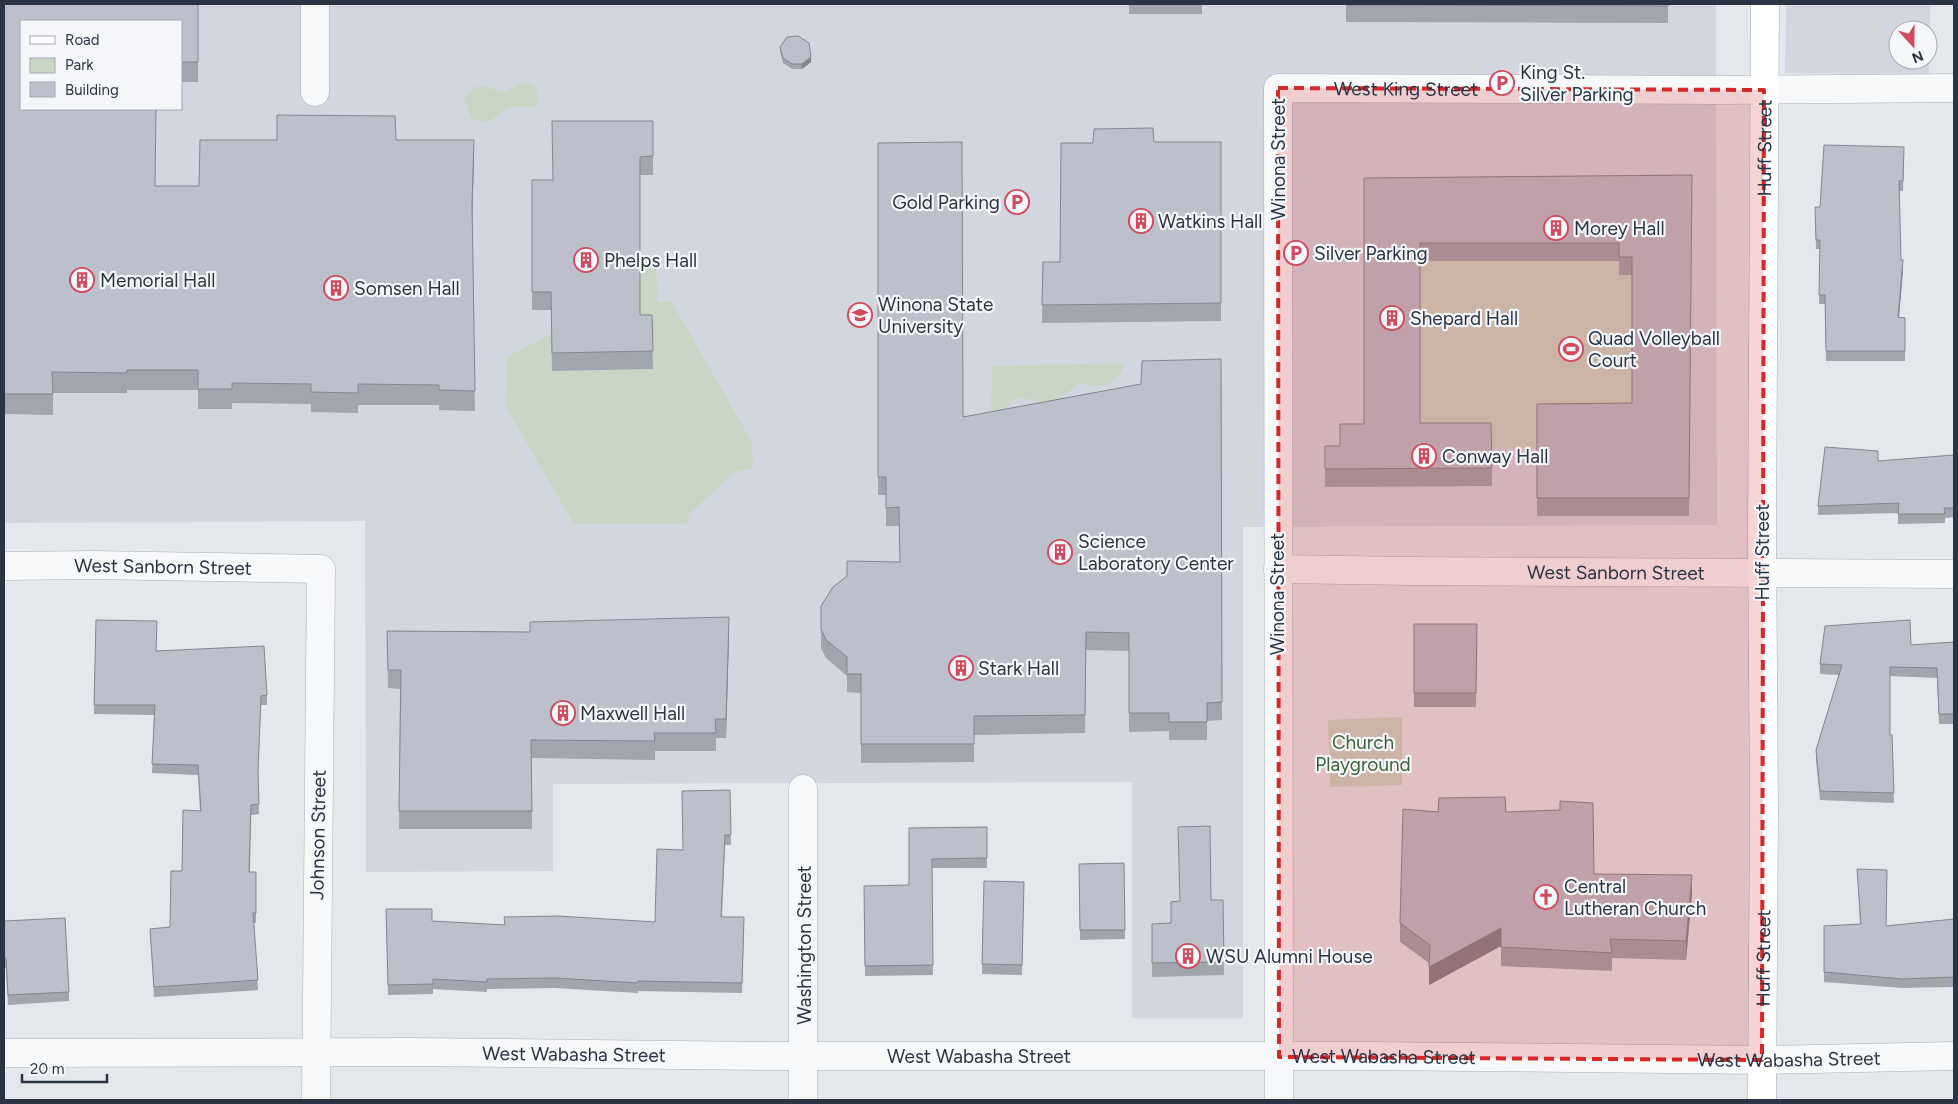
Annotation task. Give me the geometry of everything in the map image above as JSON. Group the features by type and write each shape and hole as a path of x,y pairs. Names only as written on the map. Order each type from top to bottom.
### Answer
{"main road":[{"name":"Huff Street","path":"1762,1100 1765,4"}],"street":[{"path":"314,92 315,4"},
{"name":"West King Street","path":"1278,88 1764,90 1954,88"},
{"name":"Winona Street","path":"1278,88 1279,1100"},
{"name":"West Sanborn Street","path":"4,566 94,565 321,569"},
{"name":"Johnson Street","path":"316,1100 321,569"},
{"name":"West Sanborn Street","path":"1278,569 1954,574"},
{"name":"Washington Street","path":"803,789 803,1100"},
{"name":"West Wabasha Street","path":"4,1053 1762,1060 1954,1056"}],"highlighted area":[{"path":"1278,88 1764,90 1762,1060 1279,1057"}],"shaded area":[{"name":"Winona State University","path":"4,4 1716,4 1717,525 1243,527 1243,1018 1132,1018 1132,782 553,784 553,871 366,872 365,521 4,523"},
{"path":"1786,4 1930,4 1930,20 1888,20 1888,70 1929,70 1929,74 1785,73"}],"green space":[{"path":"523,83 534,84 538,94 537,106 510,108 483,122 471,118 464,98 474,88 483,86 504,92"},
{"path":"1420,261 1619,261 1619,275 1632,275 1632,422 1537,448 1491,448 1420,441"},
{"path":"640,266 656,266 658,302 671,301 752,442 753,468 735,472 689,514 687,524 574,524 506,407 507,357 552,333 553,371 640,334"},
{"path":"1124,363 1120,373 1110,384 1094,386 1081,383 1076,385 1064,397 1055,401 1039,403 1025,398 1018,398 1012,401 1000,414 994,414 991,409 992,366"},
{"name":"Church Playground","path":"1402,717 1402,785 1330,787 1328,720"}],"building":[{"path":"4,4 198,4 198,62 182,62 182,20 20,20 20,110 156,110 155,186 199,186 200,140 277,140 277,115 395,116 396,140 474,140 472,203 475,391 439,390 439,385 358,384 358,393 311,392 311,384 232,383 232,389 198,389 198,370 127,370 127,373 52,372 53,394 4,394"},
{"path":"1668,4 1668,6 1346,5"},
{"path":"798,36 809,43 811,57 802,64 792,64 783,58 780,47 787,37"},
{"name":"Phelps Hall","path":"552,121 653,121 653,156 640,157 640,315 652,315 653,351 552,353 551,292 532,292 532,180 553,180"},
{"name":"Watkins Hall","path":"1153,128 1154,142 1221,142 1221,303 1042,305 1043,262 1060,262 1061,143 1093,143 1094,129"},
{"path":"962,142 963,417 1141,384 1142,361 1221,359 1222,702 1207,703 1207,722 1169,722 1169,713 1129,713 1129,633 1086,632 1085,715 974,716 974,744 861,744 861,674 847,674 847,657 826,640 821,629 821,606 833,587 847,576 847,561 900,562 899,507 886,508 886,477 878,477 878,143"},
{"path":"1824,145 1904,147 1903,181 1899,181 1901,260 1903,260 1898,317 1905,318 1905,351 1826,351 1825,295 1819,295 1820,240 1816,240 1815,207 1820,207"},
{"path":"1692,175 1689,498 1537,498 1537,404 1632,403 1632,257 1619,257 1619,243 1420,243 1420,423 1491,423 1492,468 1325,469 1325,446 1340,446 1340,424 1364,424 1364,178"},
{"path":"1825,447 1878,451 1878,461 1954,455 1954,508 1944,508 1945,514 1898,514 1899,503 1818,506"},
{"name":"Maxwell Hall","path":"729,617 726,719 715,719 716,733 654,733 655,741 531,740 532,811 399,811 401,670 388,670 387,631 530,632 530,622"},
{"path":"96,620 157,621 156,651 264,646 267,695 261,696 258,771 259,804 251,805 249,872 256,872 256,913 253,913 258,980 154,987 150,929 170,927 171,871 182,871 183,810 201,811 198,765 152,764 155,705 94,705"},
{"path":"1910,620 1911,645 1954,642 1954,714 1939,714 1937,668 1890,667 1890,735 1892,735 1894,793 1820,791 1816,750 1842,665 1820,664 1825,626"},
{"path":"1414,624 1477,624 1476,693 1414,693"},
{"path":"730,790 731,835 725,835 721,917 744,917 742,983 638,981 638,983 555,978 487,979 487,982 433,979 433,984 388,985 386,909 432,909 432,921 505,925 504,917 558,916 655,922 657,849 683,850 682,791"},
{"name":"Central Lutheran Church","path":"1505,797 1506,812 1560,810 1560,801 1593,803 1594,874 1692,875 1686,941 1610,939 1612,953 1501,947 1501,928 1429,967 1430,945 1400,923 1403,809 1438,812 1439,798"},
{"path":"1210,826 1211,900 1223,900 1224,962 1152,963 1152,924 1171,923 1171,902 1180,901 1178,827"},
{"path":"987,827 987,858 932,859 933,965 865,966 864,886 909,885 909,828"},
{"path":"1124,863 1125,930 1080,930 1079,864"},
{"path":"1857,869 1887,870 1886,926 1954,919 1954,977 1902,979 1824,972 1824,926 1861,924"},
{"path":"984,881 1024,882 1022,965 982,964"},
{"path":"65,918 69,992 8,995 6,958 4,959 4,921"}],"place":[{"name":"King St. Silver Parking","path":"1502,83"},
{"name":"Gold Parking","path":"1017,202"},
{"name":"Watkins Hall","path":"1141,221"},
{"name":"Morey Hall","path":"1556,228"},
{"name":"Silver Parking","path":"1296,253"},
{"name":"Phelps Hall","path":"586,260"},
{"name":"Memorial Hall","path":"82,280"},
{"name":"Somsen Hall","path":"336,288"},
{"name":"Winona State University","path":"860,315"},
{"name":"Shepard Hall","path":"1392,318"},
{"name":"Quad Volleyball Court","path":"1571,349"},
{"name":"Conway Hall","path":"1424,456"},
{"name":"Science Laboratory Center","path":"1060,552"},
{"name":"Stark Hall","path":"961,668"},
{"name":"Maxwell Hall","path":"563,713"},
{"name":"Central Lutheran Church","path":"1546,897"},
{"name":"WSU Alumni House","path":"1188,956"}]}
